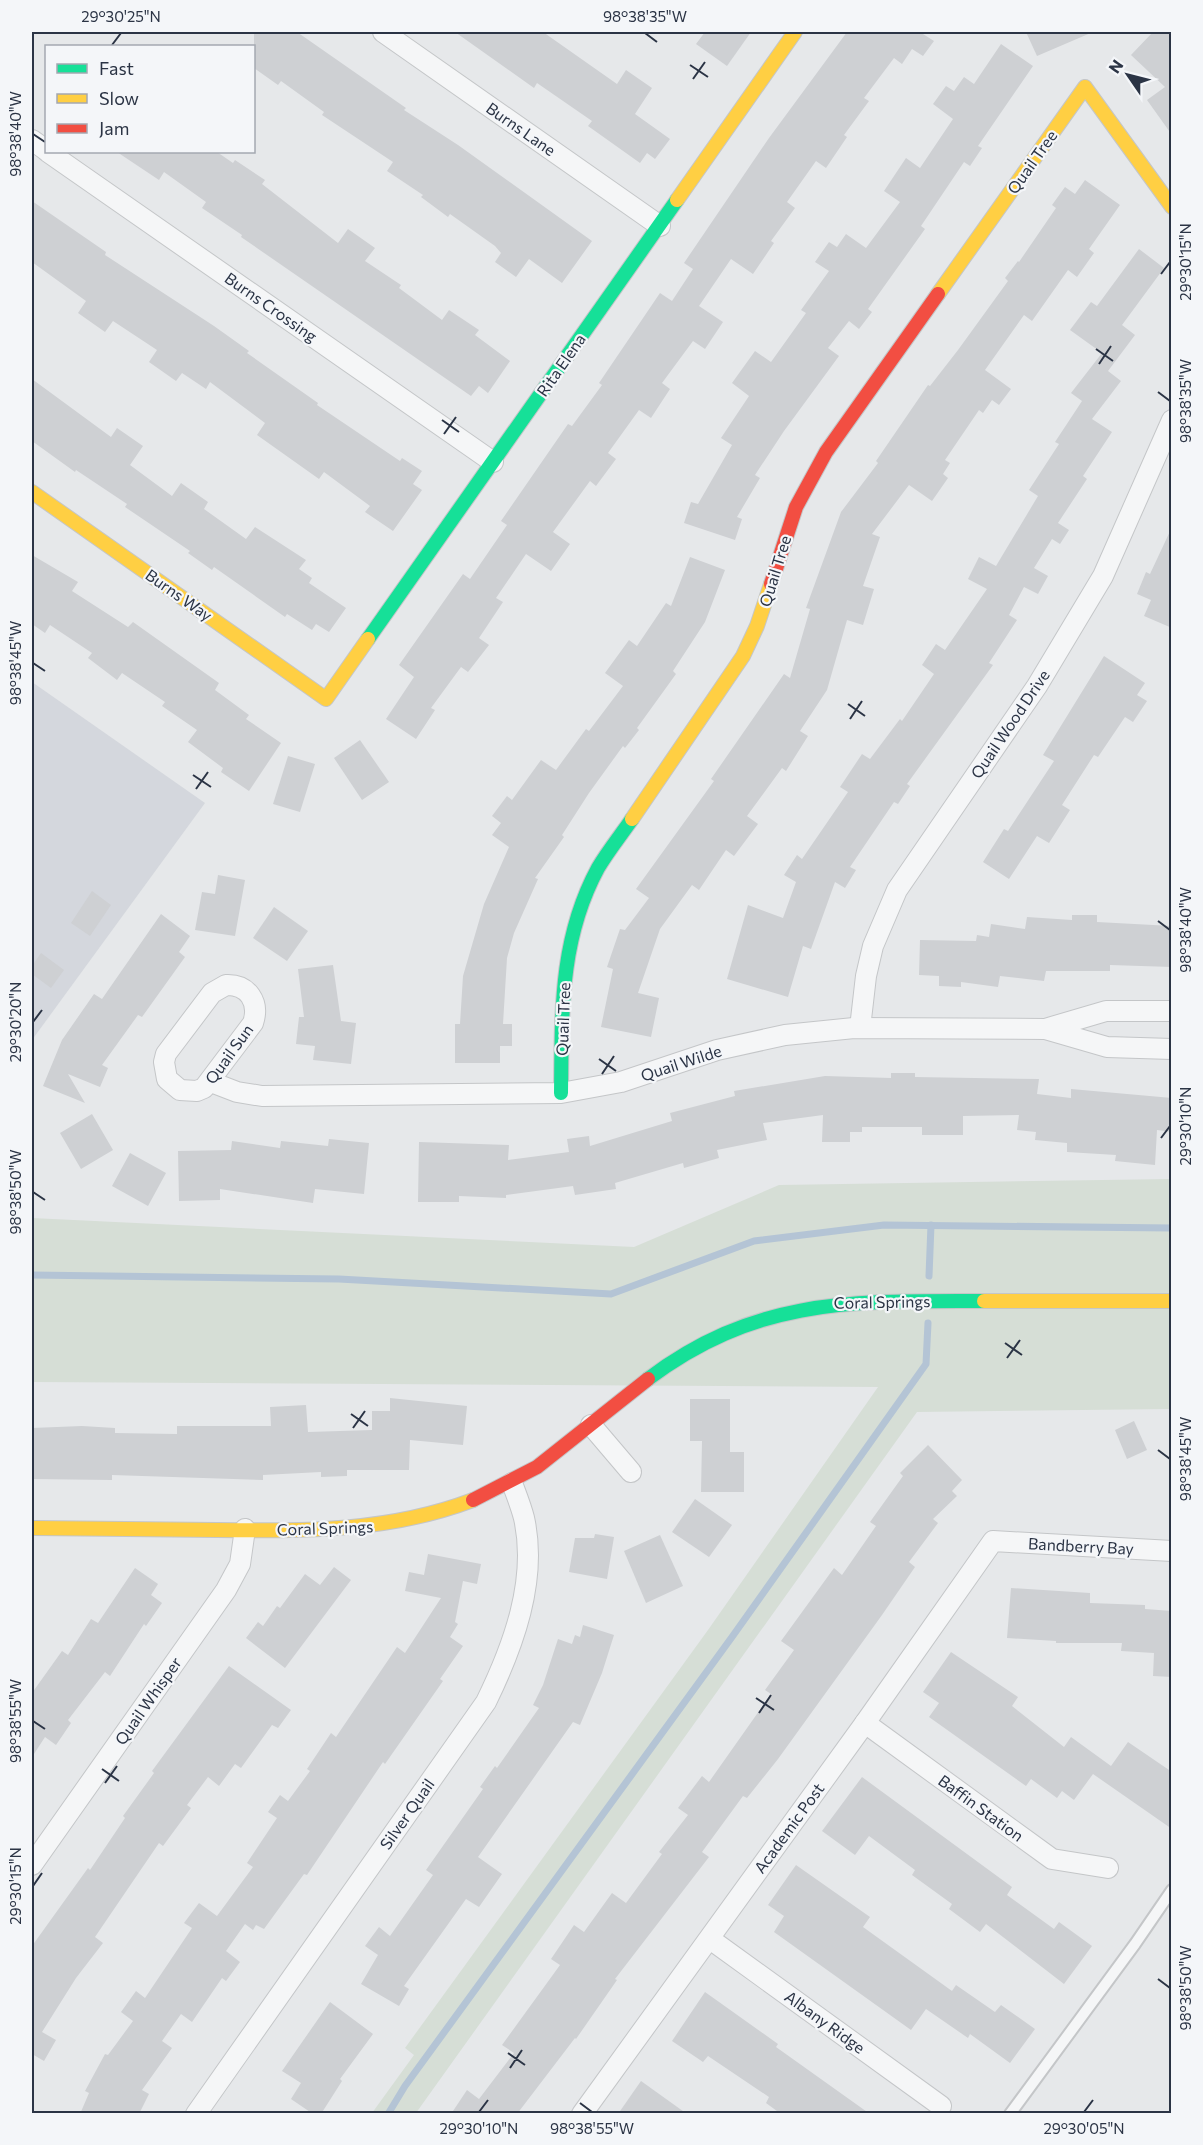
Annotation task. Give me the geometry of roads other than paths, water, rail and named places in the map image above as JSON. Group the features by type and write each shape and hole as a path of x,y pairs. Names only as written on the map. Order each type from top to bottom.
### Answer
{"street":[{"name":"Burns Lane","path":"383,32 660,226"},
{"name":"Rita Elena","path":"326,699 795,32"},
{"name":"Quail Tree","path":"561,1093 563,983 568,953 575,923 599,867 742,656 761,616 796,507 826,452 1085,87 1172,207"},
{"name":"Burns Crossing","path":"32,140 45,150"},
{"name":"Burns Crossing","path":"50,153 493,462"},
{"name":"Quail Wood Drive","path":"860,1028 866,976 873,946 897,890 1037,686 1097,586 1172,420"},
{"name":"Burns Way","path":"32,492 326,699"},
{"name":"Quail Sun","path":"234,985 249,992 256,1015 211,1082 197,1091 180,1090 167,1079 164,1062 166,1054 212,993 218,988 234,985"},
{"name":"Quail Wilde","path":"1045,1029 1106,1011 1172,1011"},
{"name":"Quail Wilde","path":"211,1082 222,1088 262,1096 561,1093 621,1082 717,1050 785,1035 860,1028 1045,1029 1107,1047 1172,1049"},
{"name":"Coral Springs","path":"32,1528 322,1531 363,1529 404,1523 444,1512 512,1483 563,1449 655,1372 690,1350 764,1316 835,1302 1172,1301"},
{"path":"591,1425 631,1472"},
{"name":"Silver Quail","path":"196,2114 486,1702 513,1641 526,1576 527,1543 524,1518 512,1483"},
{"name":"Quail Whisper","path":"32,1865 226,1590 240,1564 245,1529"},
{"name":"Bandberry Bay","path":"993,1541 1171,1550"},
{"name":"Academic Post","path":"582,2114 865,1723 993,1541"},
{"name":"Baffin Station","path":"865,1723 1052,1859 1108,1868"},
{"name":"Albany Ridge","path":"710,1939 941,2106"}],"lane":[{"path":"1010,2114 1172,1890"}],"waterway":[{"path":"32,1275 339,1279 611,1294 754,1241 884,1225 1172,1228"},
{"path":"929,1276 931,1225"},
{"path":"388,2114 405,2086 732,1637 926,1364 928,1323"}]}
